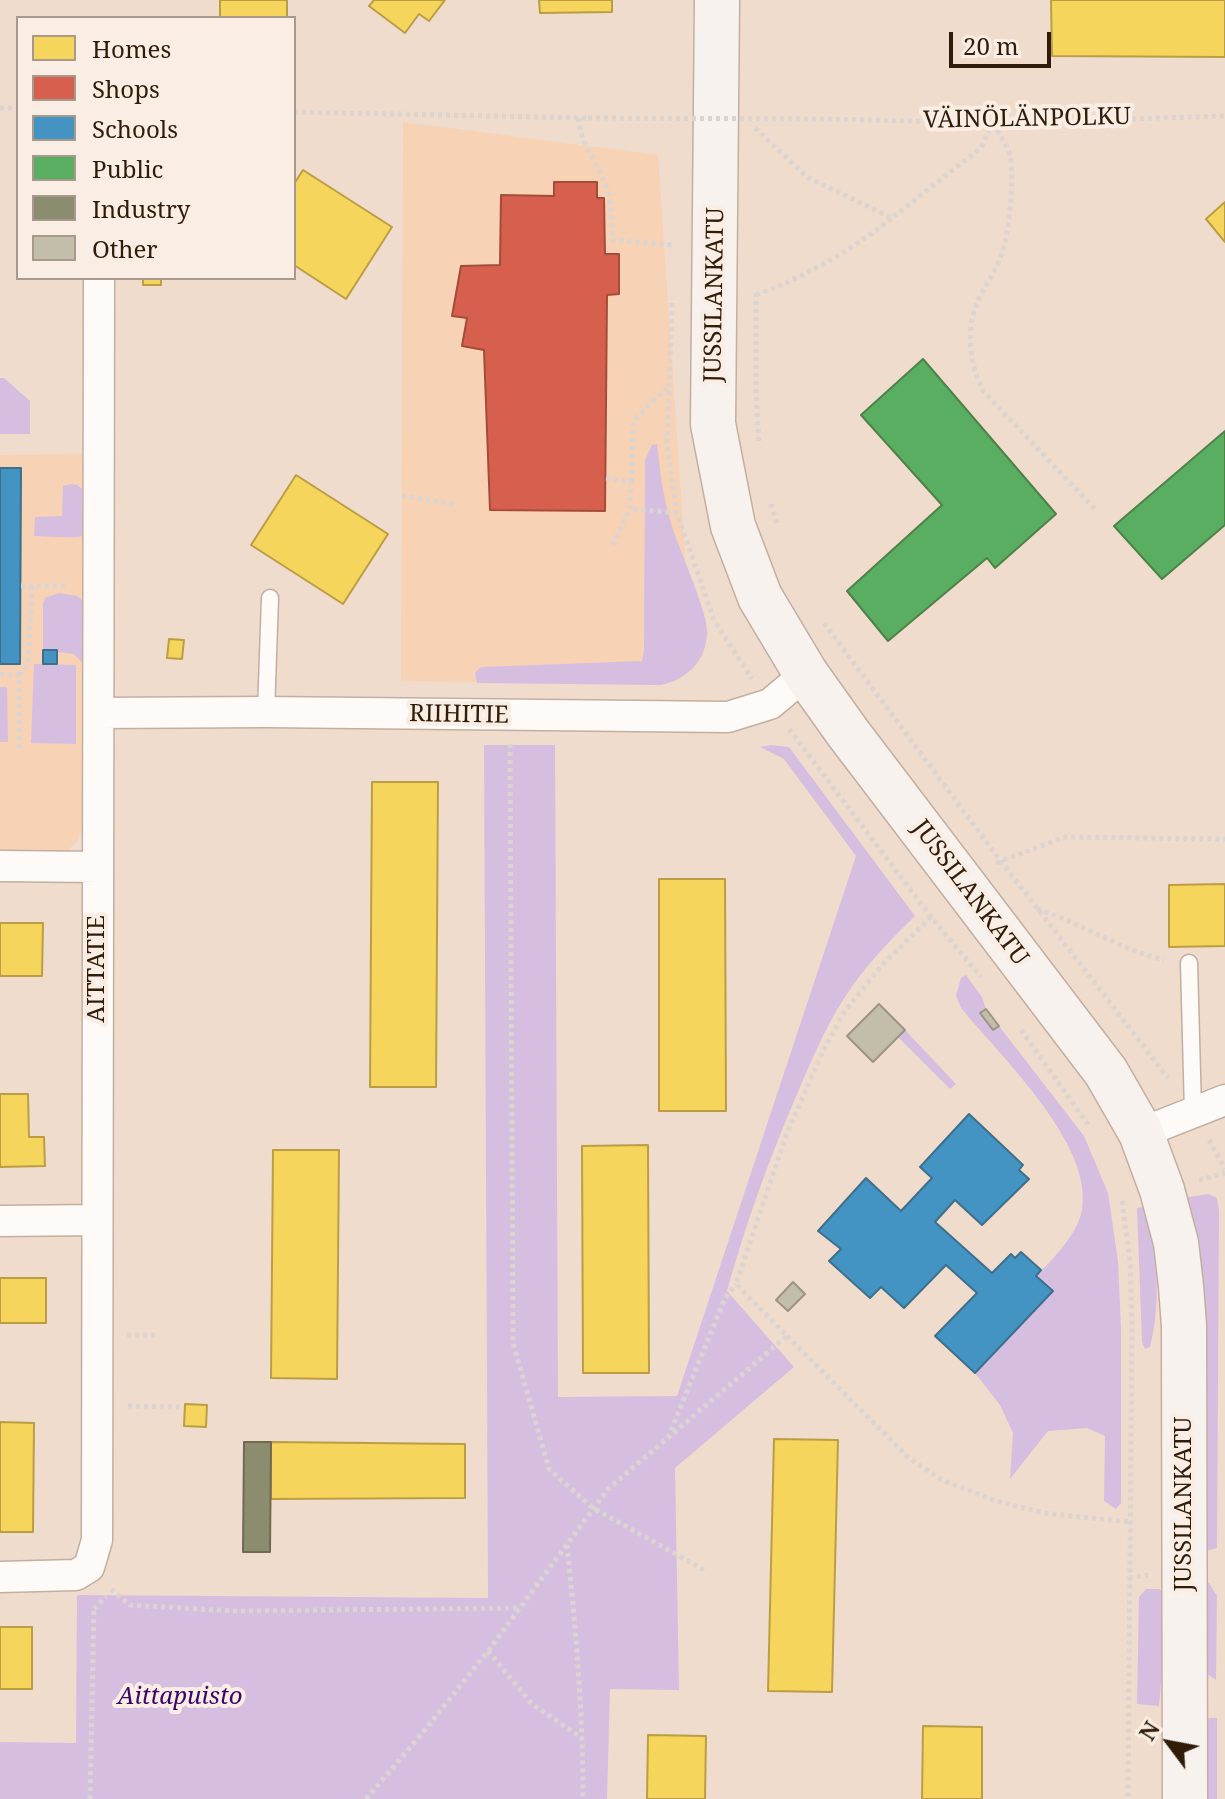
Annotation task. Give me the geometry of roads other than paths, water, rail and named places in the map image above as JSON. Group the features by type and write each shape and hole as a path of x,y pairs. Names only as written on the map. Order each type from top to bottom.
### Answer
{"main road":[{"name":"JUSSILANKATU","path":"717,0 713,424 733,526 760,597 806,674 1106,1072 1141,1133 1171,1219 1184,1326 1185,1799"}],"street":[{"name":"AITTATIE","path":"0,1577 76,1575 89,1567 97,1540 99,280"},
{"name":"RIIHITIE","path":"99,713 728,717 770,704 806,674"},
{"path":"0,866 98,867"},
{"path":"1141,1133 1225,1100"},
{"path":"0,1221 97,1220"}],"lane":[{"path":"266,712 270,598"},
{"path":"1189,963 1193,1111"}],"park label":[{"name":"Aittapuisto","path":"180,1697"}]}
